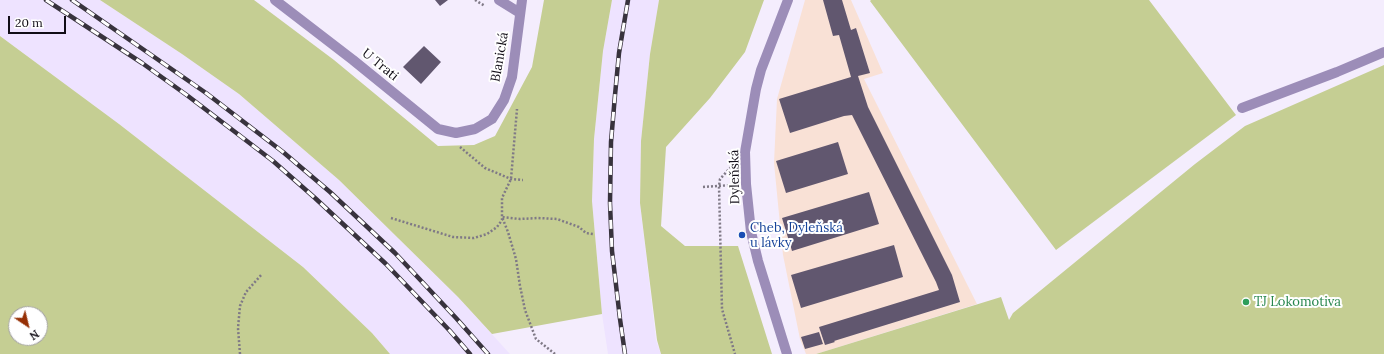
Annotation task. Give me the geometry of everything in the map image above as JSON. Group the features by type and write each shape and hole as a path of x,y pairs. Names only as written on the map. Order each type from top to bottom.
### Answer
{"street":[{"name":"U Trati","path":"275,0 353,60 438,129 456,133 475,129"},
{"path":"499,0 520,13"},
{"name":"Blanická","path":"475,129 492,119 504,100 512,77 522,0"},
{"name":"Dyleňská","path":"787,354 758,261 751,232 746,184 746,152 756,89 761,70 788,0"},
{"path":"1242,108 1337,72 1384,52"}],"path":[{"path":"475,0 487,7"},
{"path":"391,218 453,237 474,238 487,234 497,227 502,220 502,198 511,179 517,106"},
{"path":"438,129 485,168 511,179 523,180"},
{"path":"703,187 719,186 722,309 736,354"},
{"path":"502,217 558,220 579,228 586,233 593,234"},
{"path":"502,217 516,259 525,310 536,340 554,354"},
{"path":"240,354 238,328 240,306 246,292 262,274"}],"shaded area":[{"path":"0,0 100,0 182,54 239,94 339,180 458,297 510,354 390,354 372,333 303,267 119,124 0,36"},
{"path":"612,0 659,0 650,54 641,141 640,203 656,340 661,354 608,354 602,314 592,201 594,139 603,51"},
{"path":"805,0 851,0 883,73 864,79 977,304 816,354 806,354 800,339 783,255 774,163 777,99"}],"green space":[{"path":"100,0 254,0 334,60 438,146 474,145 495,136 532,67 544,0 612,0 603,51 594,139 592,201 602,314 492,334 458,297 339,180 239,94 182,54"},
{"path":"659,0 764,0 745,52 710,98 666,147 661,226 685,246 738,246 772,354 661,354 657,340 640,203 641,141 650,54"},
{"path":"1149,0 1236,115 1056,250 870,1"},
{"path":"0,36 119,124 303,267 372,333 390,354 0,354"},
{"path":"1384,65 1384,354 816,354 1001,297 1009,320 1013,313 1195,164 1245,126"}],"building":[{"path":"435,0 448,0 440,6"},
{"path":"823,0 842,0 851,30 856,28 870,73 858,76 868,107 952,275 960,302 825,345 819,327 939,290 852,115 844,116 790,133 779,99 851,77 839,35 833,36"},
{"path":"424,46 441,62 421,84 403,67"},
{"path":"838,142 848,174 786,193 776,161"},
{"path":"869,192 879,224 792,251 782,218"},
{"path":"894,245 903,277 801,308 791,275"},
{"path":"819,332 823,344 805,349 801,337"}],"railway":[{"path":"46,0 142,63 273,161 386,264 470,354"},
{"path":"72,0 206,93 283,152 330,192 395,253 488,354"},
{"path":"625,354 612,251 610,203 611,142 615,95 619,53 628,0"}],"place":[{"name":"Cheb, Dyleňská u lávky","path":"742,235"},
{"name":"TJ Lokomotiva","path":"1246,302"}]}
